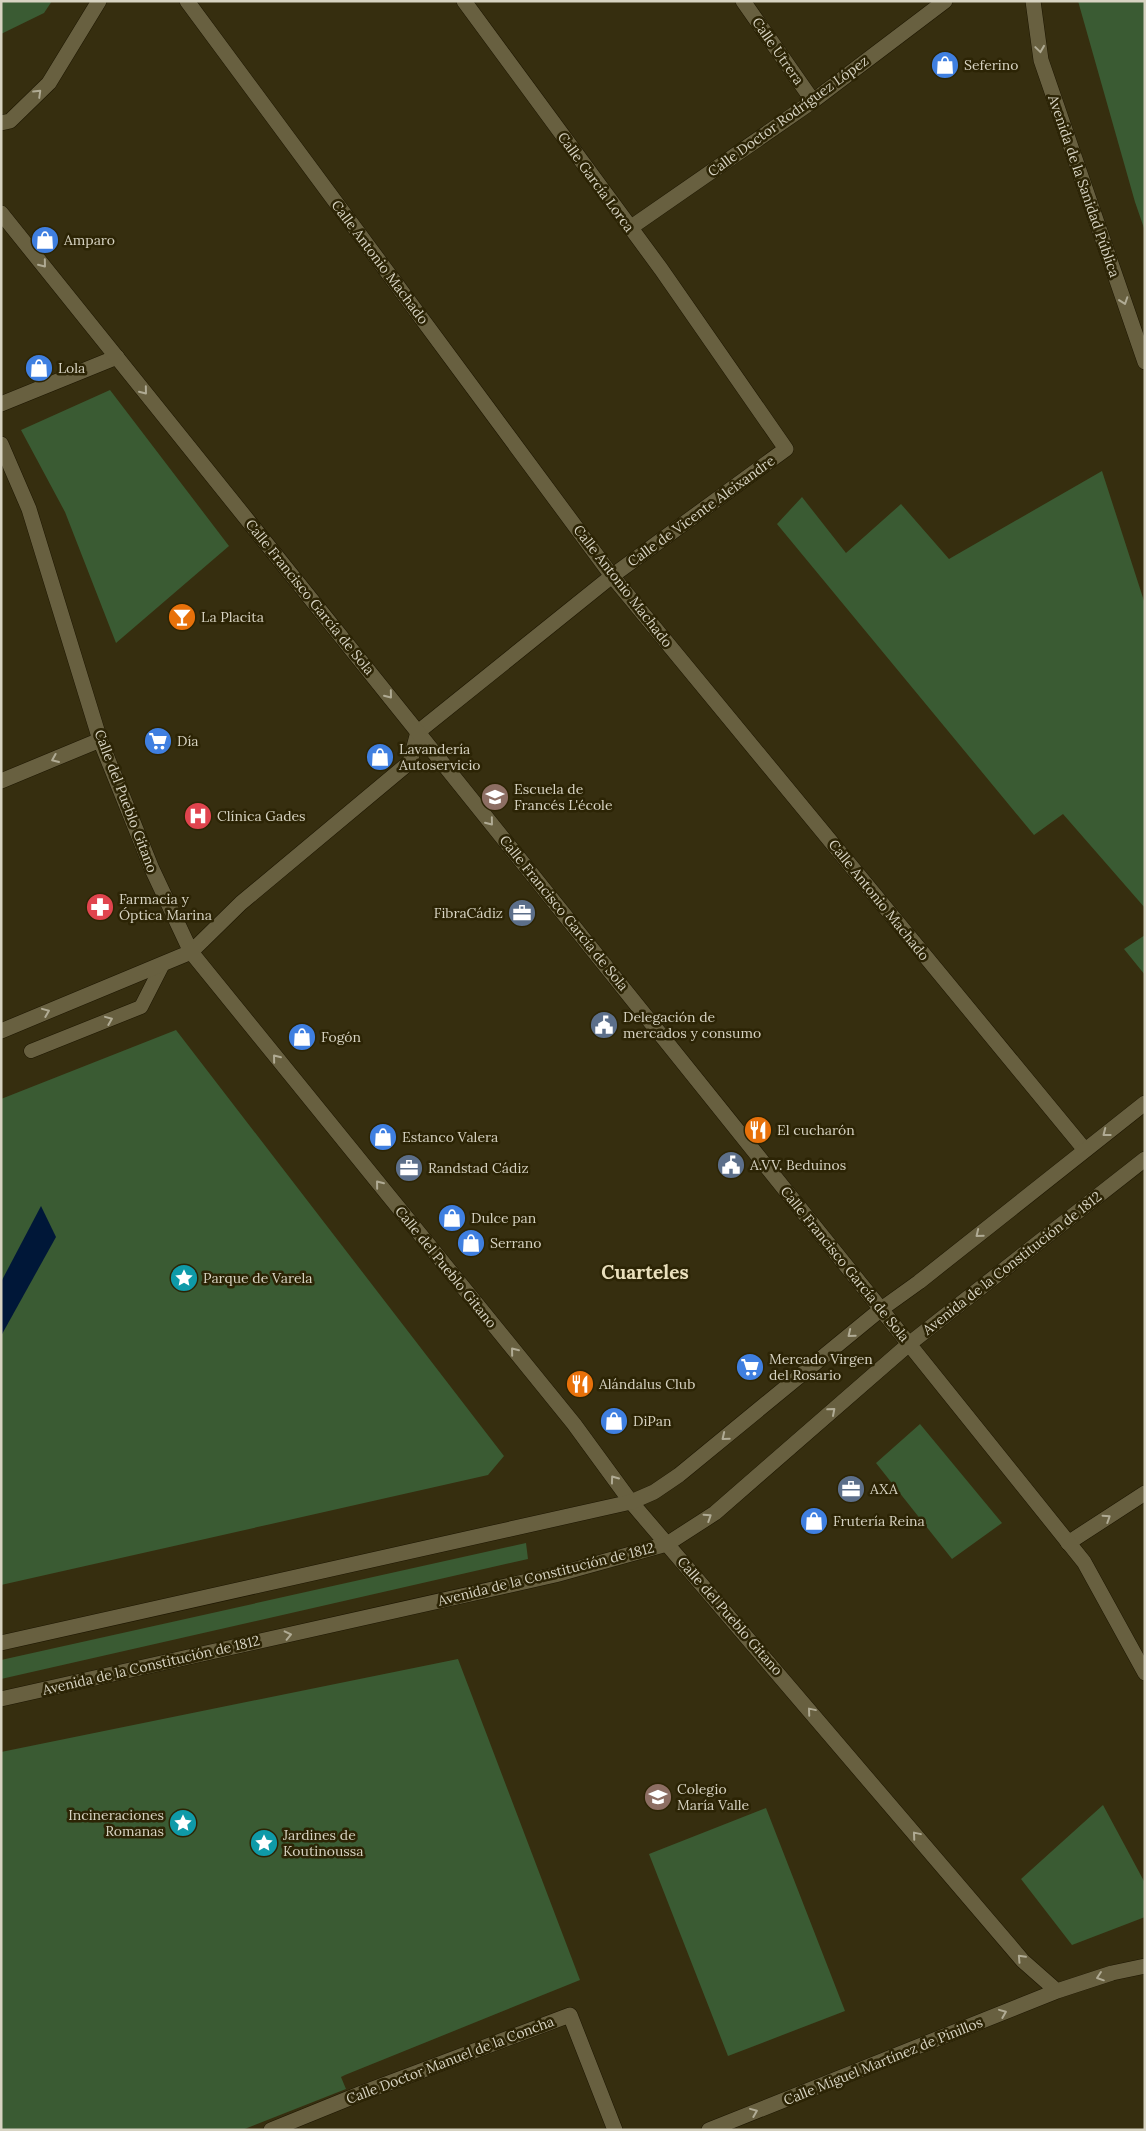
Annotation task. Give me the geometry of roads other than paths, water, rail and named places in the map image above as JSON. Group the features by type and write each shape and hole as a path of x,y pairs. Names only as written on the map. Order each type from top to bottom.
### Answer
{"street":[{"path":"1,123 10,121 49,83 99,1"},
{"name":"Calle Antonio Machado","path":"187,1 612,576 1084,1150"},
{"name":"Calle Utrera","path":"743,1 813,101"},
{"name":"Calle Doctor Rodríguez López","path":"630,228 813,101 945,1"},
{"name":"Avenida de la Sanidad Pública","path":"1032,4 1041,60 1145,362"},
{"name":"Calle García Lorca","path":"472,5 727,363"},
{"name":"Calle Francisco García de Sola","path":"1,213 1084,1562 1145,1673"},
{"path":"1,404 117,357"},
{"name":"Calle de Vicente Aleixandre","path":"418,732 612,576 786,448 727,363"},
{"name":"Calle del Pueblo Gitano","path":"1,444 29,509 100,740 152,869 191,952 574,1424 631,1502 1023,1961 1057,1991"},
{"path":"1,1031 191,952 241,903 410,762 418,732"},
{"path":"1,781 100,740"},
{"path":"1,1643 631,1502 654,1492 679,1475 880,1310 919,1282 1145,1103"},
{"name":"Avenida de la Constitución de 1812","path":"1,1699 555,1575 667,1544 715,1513 909,1344 1145,1159"},
{"path":"1068,1543 1145,1493"},
{"name":"Calle Miguel Martínez de Pinillos","path":"709,2130 1057,1991 1112,1973 1145,1966"},
{"name":"Calle Doctor Manuel de la Concha","path":"271,2130 362,2093 570,2014 615,2130"}],"lane":[{"path":"31,1051 141,1007 164,964"}],"water":[{"path":"41,1206 56,1237 1,1336 1,1282"}],"place":[{"name":"Seferino","path":"945,65"},
{"name":"Amparo","path":"45,240"},
{"name":"Lola","path":"39,368"},
{"name":"La Placita","path":"182,617"},
{"name":"Día","path":"158,741"},
{"name":"Lavandería Autoservicio","path":"380,757"},
{"name":"Escuela de Francés L'école","path":"495,797"},
{"name":"Clínica Gades","path":"198,816"},
{"name":"Farmacia y Óptica Marina","path":"100,907"},
{"name":"FibraCádiz","path":"522,913"},
{"name":"Delegación de mercados y consumo","path":"604,1025"},
{"name":"Fogón","path":"302,1037"},
{"name":"El cucharón","path":"758,1130"},
{"name":"Estanco Valera","path":"383,1137"},
{"name":"A.VV. Beduinos","path":"731,1165"},
{"name":"Randstad Cádiz","path":"409,1168"},
{"name":"Dulce pan","path":"452,1218"},
{"name":"Serrano","path":"471,1243"},
{"name":"Parque de Varela","path":"184,1278"},
{"name":"Mercado Virgen del Rosario","path":"750,1367"},
{"name":"Alándalus Club","path":"580,1384"},
{"name":"DiPan","path":"614,1421"},
{"name":"AXA","path":"851,1489"},
{"name":"Frutería Reina","path":"814,1521"},
{"name":"Colegio María Valle","path":"658,1797"},
{"name":"Incineraciones Romanas","path":"183,1823"},
{"name":"Jardines de Koutinoussa","path":"264,1843"}],"district":[{"name":"Cuarteles","path":"645,1272"}]}
